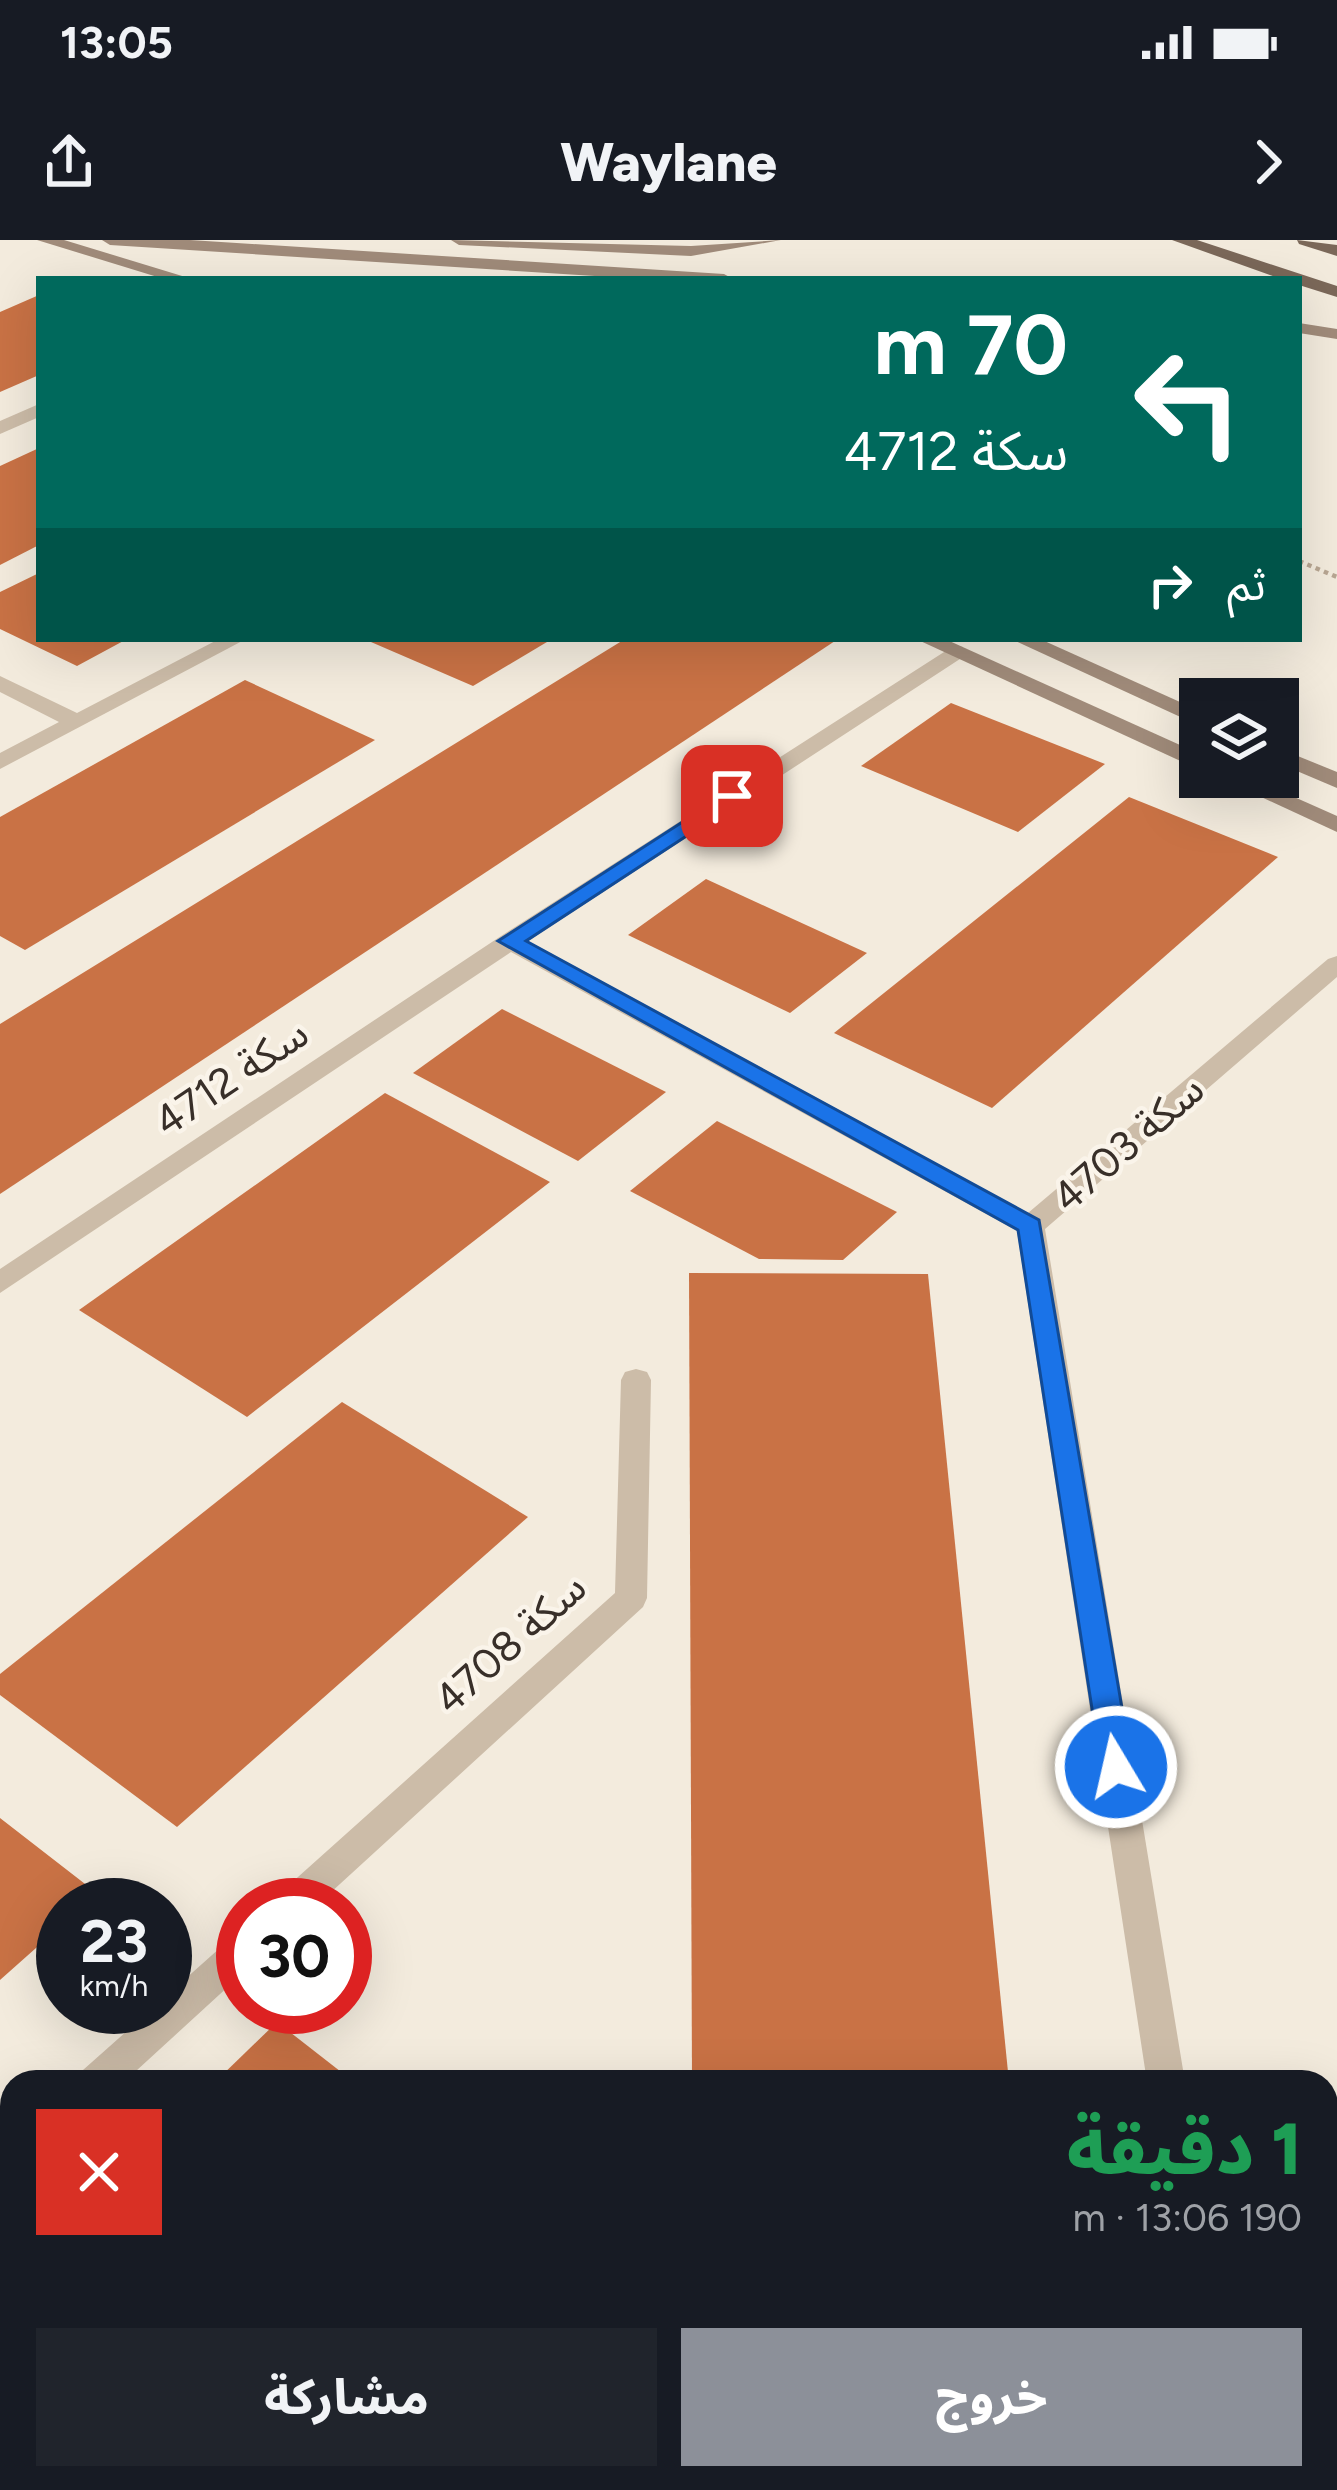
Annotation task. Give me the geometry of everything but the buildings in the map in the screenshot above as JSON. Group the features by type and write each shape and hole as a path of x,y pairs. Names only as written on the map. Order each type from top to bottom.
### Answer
{"main road":[{"path":"1180,240 1290,276"},
{"path":"1305,240 1337,250"},
{"path":"1302,280 1337,292"}],"street":[{"path":"45,240 172,276"},
{"path":"110,240 277,244 686,276"},
{"path":"458,240 691,251 745,248 773,240"},
{"path":"242,268 277,244"},
{"path":"277,244 301,276"},
{"path":"1302,328 1337,334"},
{"path":"0,428 36,411"},
{"path":"0,762 229,642"},
{"path":"934,642 1179,753"},
{"path":"1029,642 1179,710"},
{"name":"سكة 4712","path":"0,1283 510,941 955,652"},
{"path":"0,683 75,721"},
{"path":"1299,764 1337,781"},
{"path":"1277,798 1337,825"},
{"path":"510,941 1030,1226"},
{"name":"4703 سكة","path":"1164,2070 1030,1226 1337,964"},
{"name":"سكة 4708","path":"322,1878 631,1598 636,1380"},
{"path":"110,2070 216,1974"}],"path":[{"path":"1302,562 1337,577"}],"route":[{"path":"732,796 510,941 1030,1226 1116,1767"}]}
